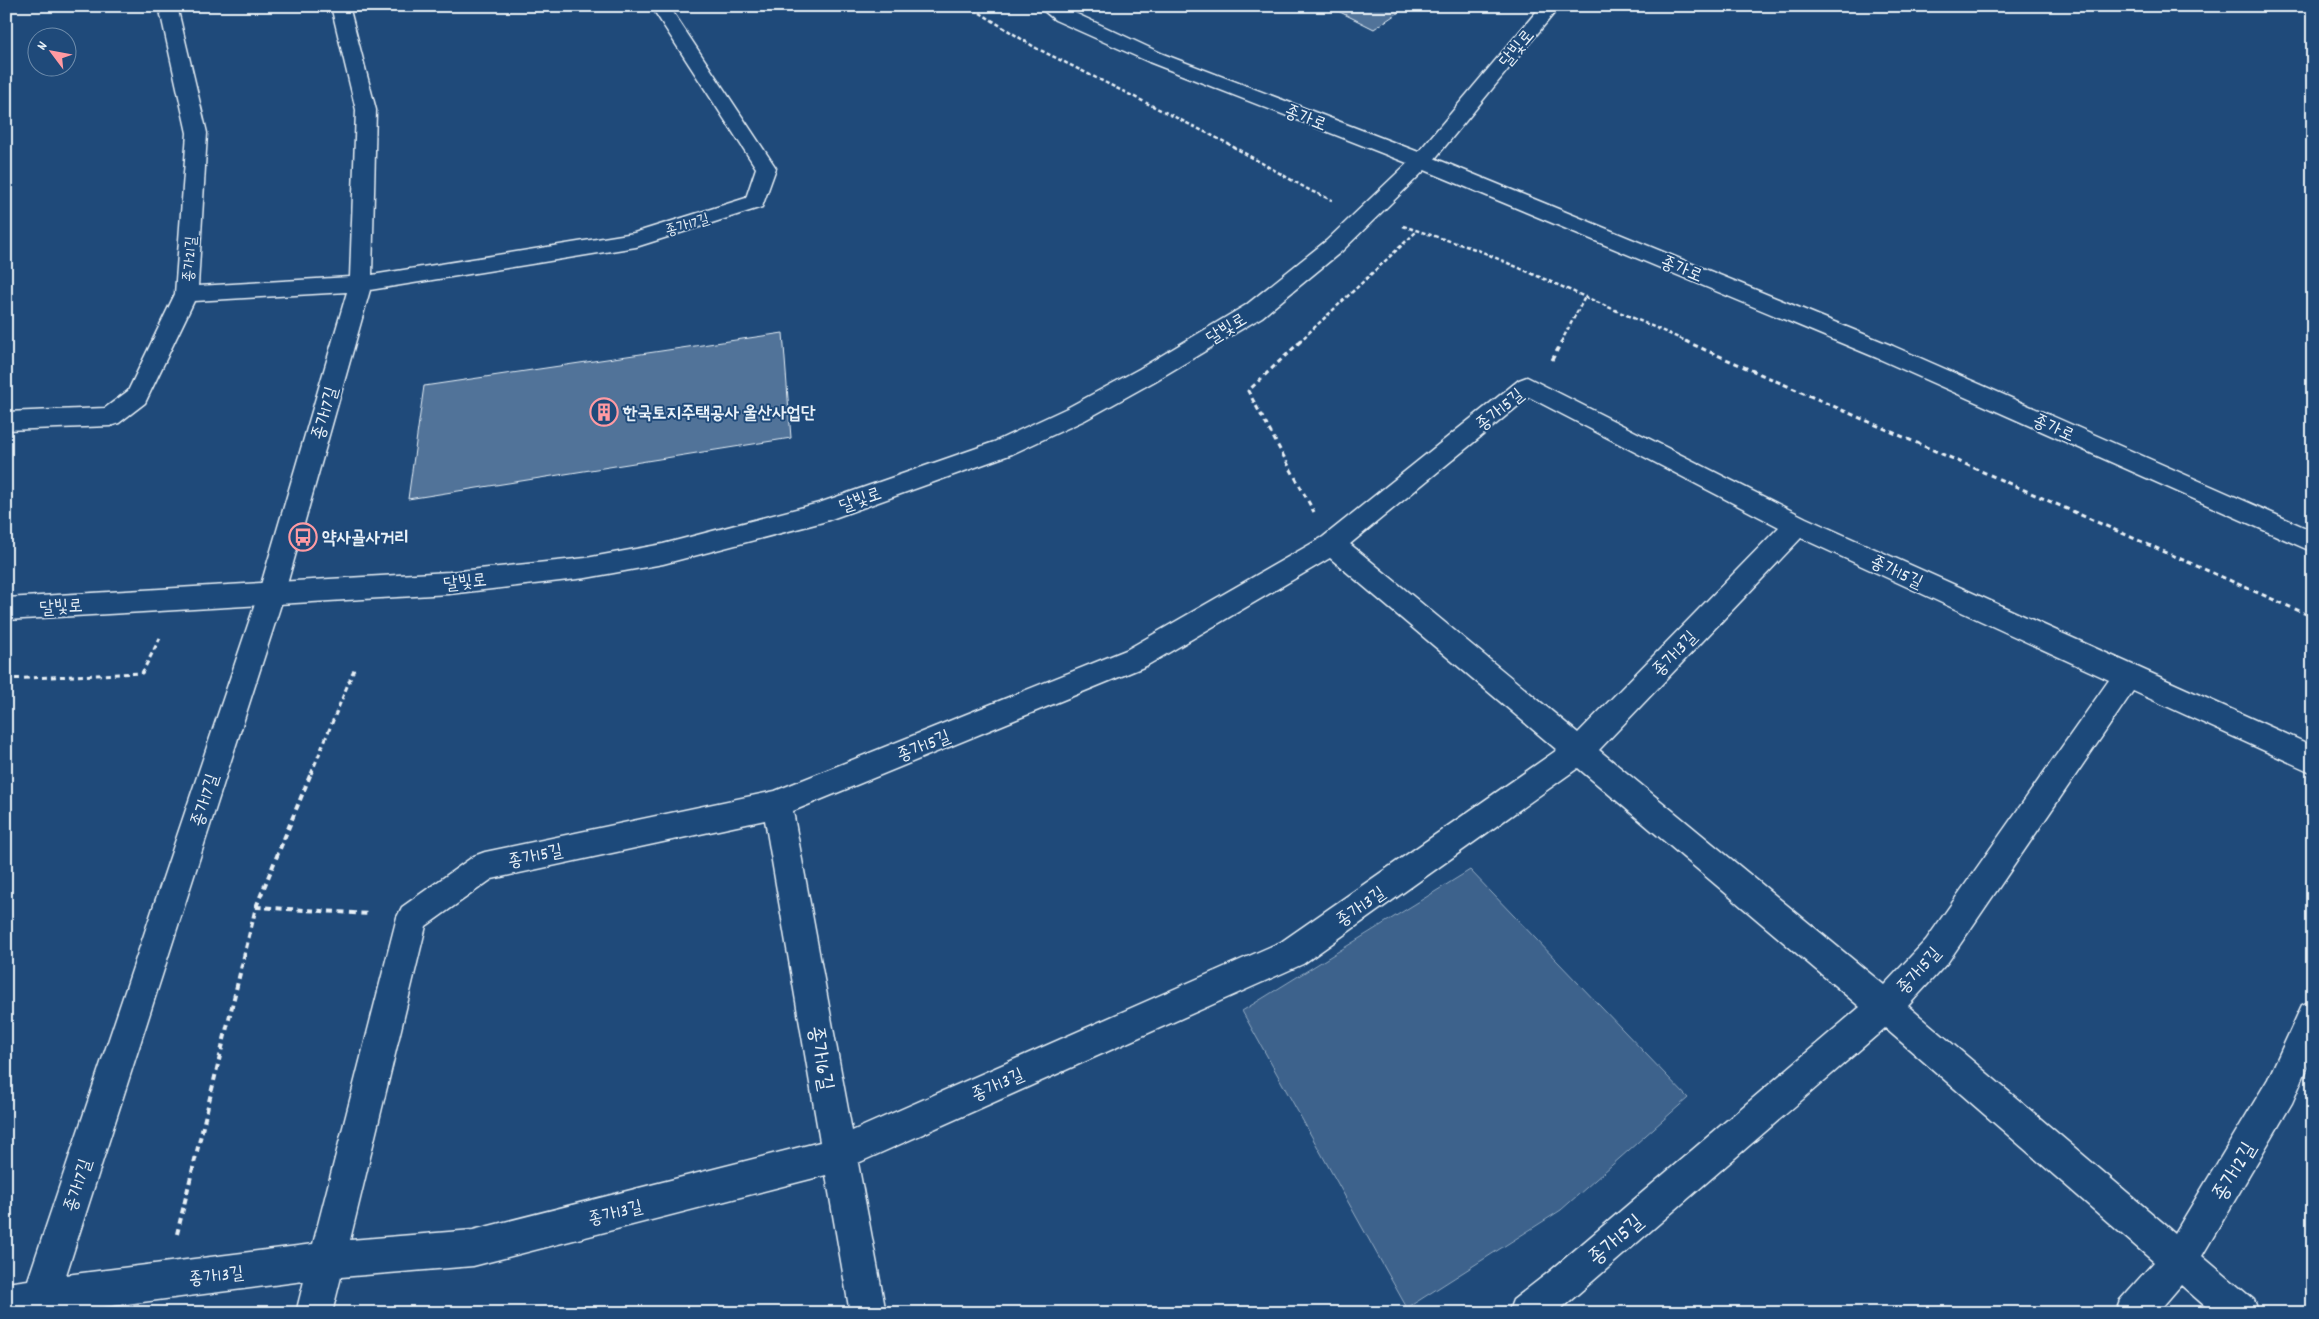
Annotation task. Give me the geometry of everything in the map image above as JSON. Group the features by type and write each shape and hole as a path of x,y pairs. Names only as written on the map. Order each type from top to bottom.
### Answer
{"street":[{"name":"종가21길","path":"6,421 110,417 137,397 186,294 197,132 168,6"},
{"name":"종가17길","path":"27,1304 271,594 361,284 366,110 340,6"},
{"name":"종가17길","path":"361,284 636,240 755,202 766,168 660,6"},
{"name":"종가로","path":"1047,6 1062,16 1156,58 1422,161 1885,352 2313,542"},
{"name":"달빛로","path":"6,609 449,583 586,568 663,554 823,512 1003,448 1076,414 1147,375 1254,311 1334,246 1422,161 1551,6"},
{"path":"186,294 361,284"},
{"name":"종가15길","path":"413,916 485,866 776,804 1136,658 1332,544 1527,386 1797,525 2128,676 1937,951 1885,1007 1562,1285 1526,1313"},
{"name":"종가13길","path":"27,1304 166,1281 328,1260 473,1248 839,1154 1292,953 1578,752 1797,525"},
{"name":"종가15길","path":"1332,544 1578,752 1885,1007 2241,1313"},
{"path":"2128,676 2313,760"},
{"name":"종가16길","path":"776,804 868,1313"},
{"path":"314,1313 413,916"},
{"name":"종가12길","path":"2133,1313 2180,1259 2280,1091 2313,1016"}],"path":[{"path":"969,6 1036,48 1222,141 1311,191 1367,214 1478,250 2313,617"},
{"path":"1332,544 1248,391 1418,231"},
{"path":"1527,386 1554,358 1585,297"},
{"path":"6,679 142,673 180,600"},
{"path":"166,1281 256,907 355,667"},
{"path":"256,907 413,916"}],"shaded area":[{"path":"1470,870 1688,1098 1561,1210 1407,1308 1242,1011"}],"building":[{"path":"1342,6 1408,6 1374,29 1336,10"},
{"name":"한국토지주택공사 울산사업단","path":"783,333 791,438 408,499 424,386"}],"place":[{"name":"한국토지주택공사 울산사업단","path":"604,412"},
{"name":"약사골사거리","path":"303,537"}]}
